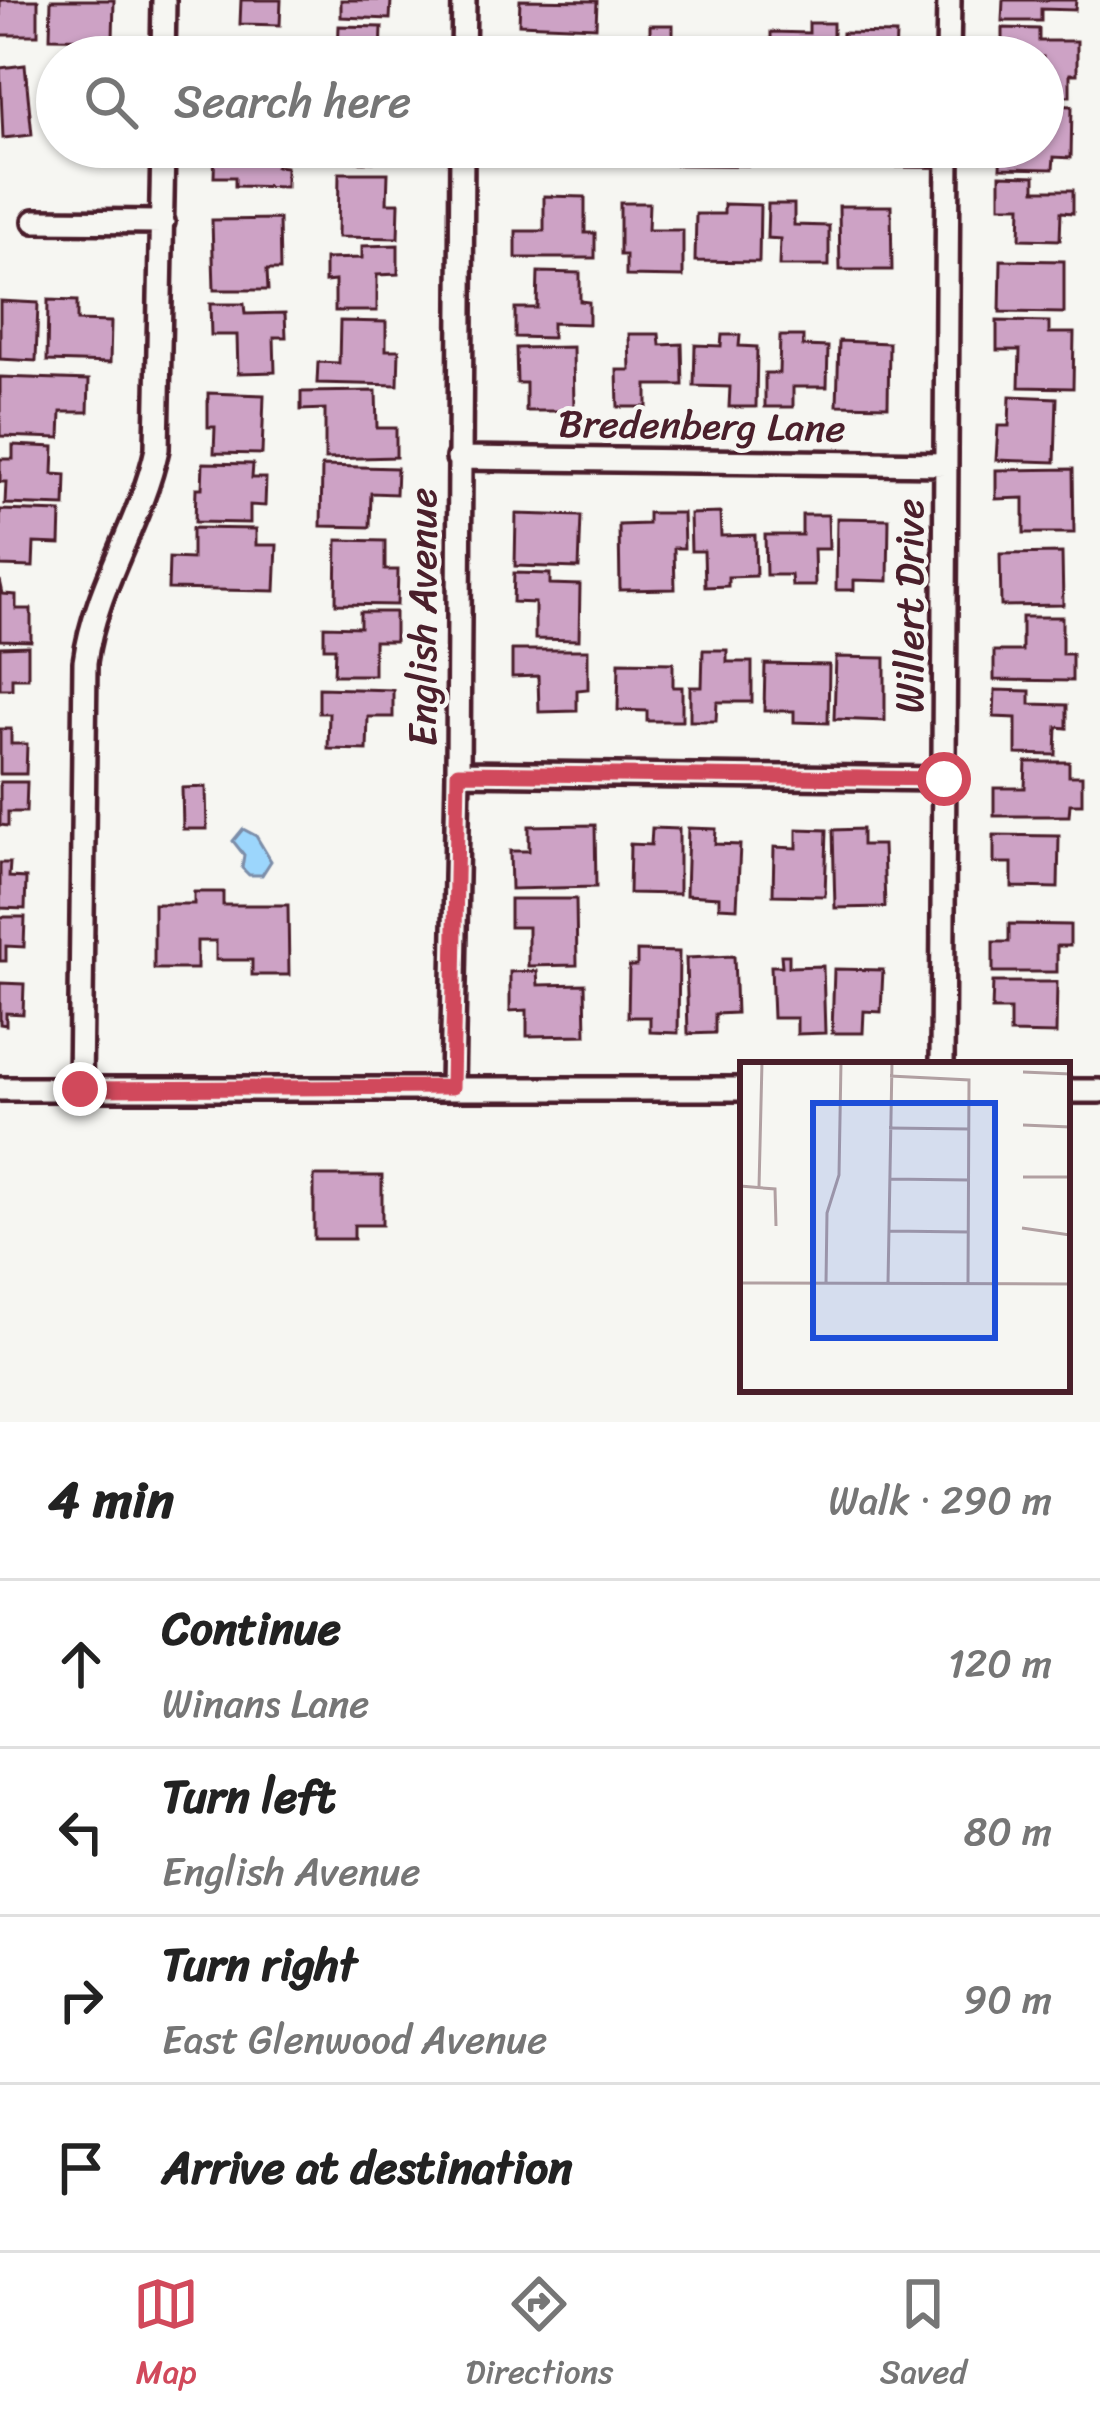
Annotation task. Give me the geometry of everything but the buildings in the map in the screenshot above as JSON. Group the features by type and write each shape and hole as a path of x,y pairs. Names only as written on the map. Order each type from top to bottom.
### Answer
{"street":[{"path":"163,36 164,0"},
{"path":"463,36 464,0"},
{"path":"948,36 949,0"},
{"path":"80,1089 85,662 96,614 148,484 157,449 163,168"},
{"name":"English Avenue","path":"452,1087 462,168"},
{"name":"Willert Drive","path":"942,1062 948,168"},
{"path":"35,221 163,222"},
{"name":"Bredenberg Lane","path":"458,458 946,464"},
{"path":"458,773 944,779"},
{"path":"0,1089 740,1089"}],"water":[{"path":"243,829 256,836 271,861 262,875 249,875 242,868 244,855 233,841"}],"route":[{"path":"80,1089 452,1087 458,773 944,779"}]}
